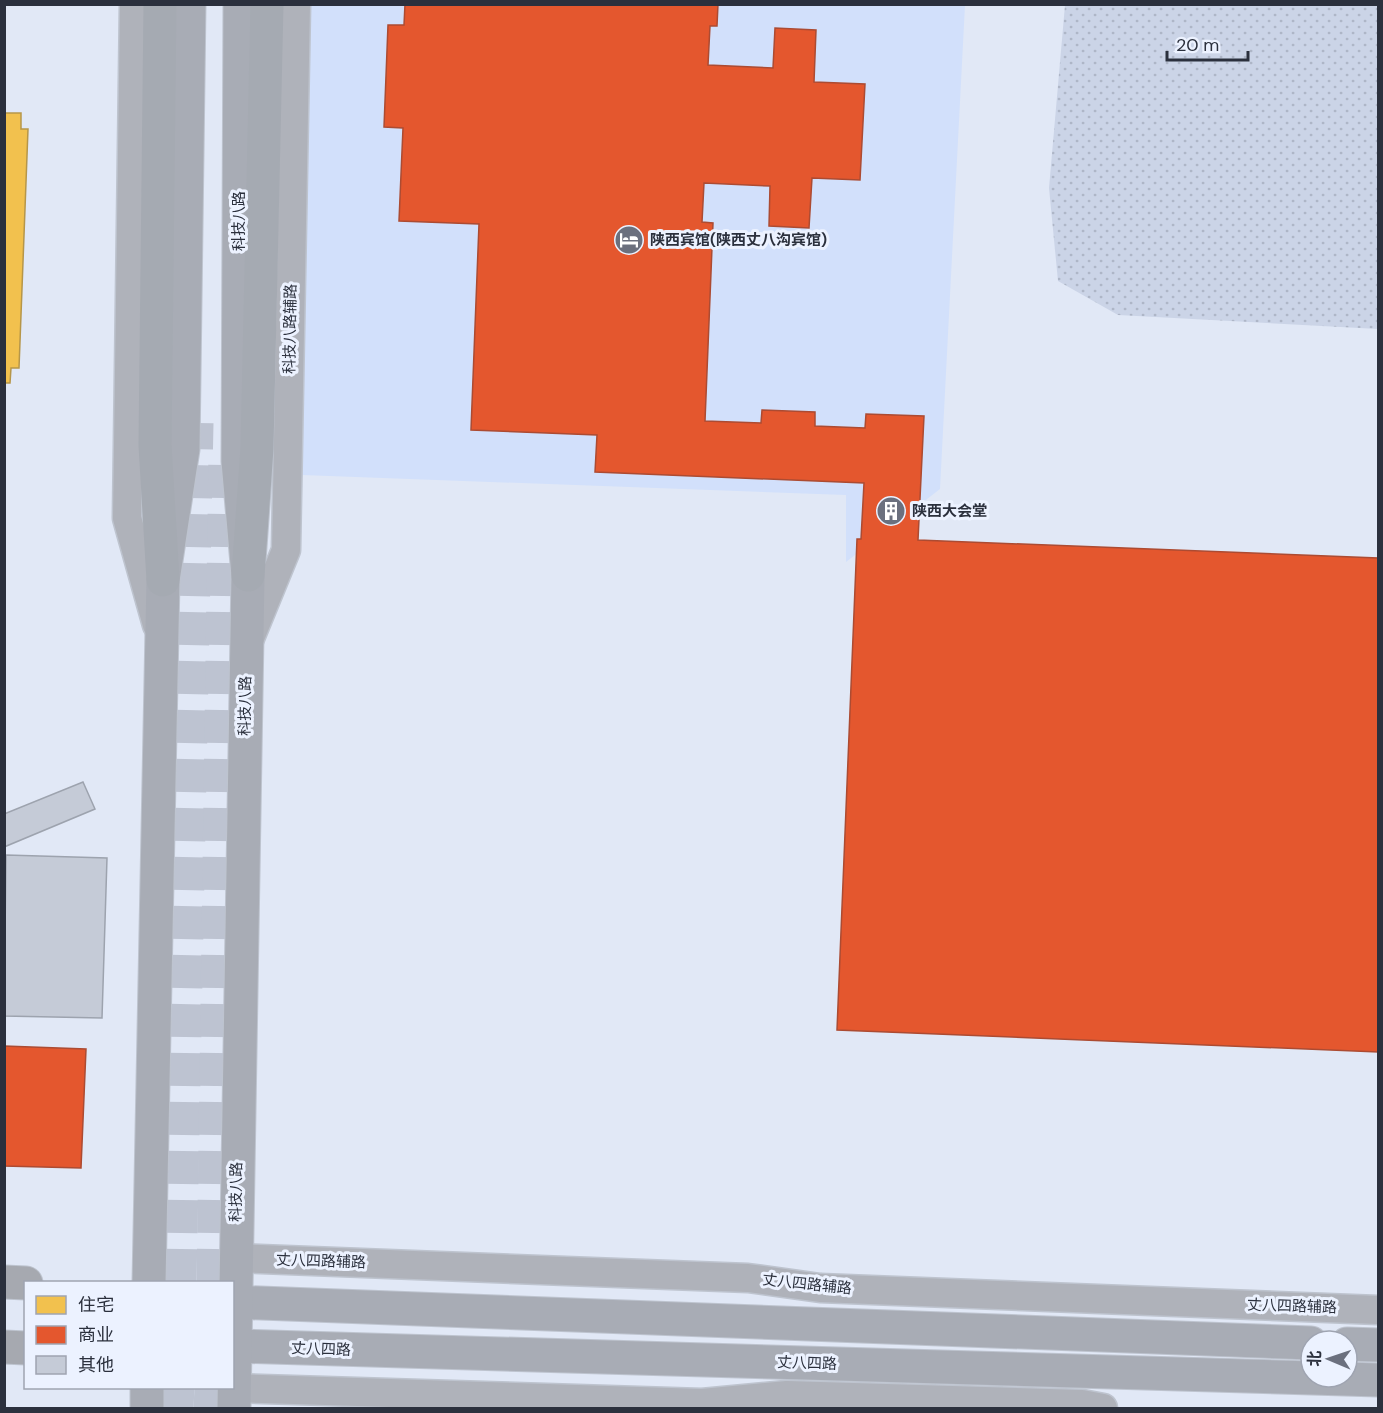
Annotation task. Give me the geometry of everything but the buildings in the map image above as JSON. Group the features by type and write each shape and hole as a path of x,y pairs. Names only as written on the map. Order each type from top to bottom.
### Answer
{"highway":[{"path":"160,4 155,445 163,580"},
{"path":"248,574 257,448 267,4"}],"main road":[{"path":"148,1281 163,580 183,449 189,4"},
{"name":"科技八路","path":"234,1281 248,574 238,461 240,4"},
{"path":"4,1281 24,1283"},
{"path":"234,1303 1299,1343"},
{"path":"1359,1344 1378,1345"},
{"name":"科技八路","path":"234,1346 234,1398"},
{"name":"丈八四路","path":"234,1346 1378,1380"},
{"path":"4,1347 24,1348"},
{"path":"147,1389 147,1408"}],"street":[{"path":"134,4 126,518 162,640"},
{"name":"科技八路辅路","path":"247,646 286,550 296,4"},
{"name":"丈八四路辅路","path":"235,1258 748,1278 820,1288 1378,1310"},
{"path":"234,1398 702,1403 787,1395 1082,1404 1103,1408"}],"shaded area":[{"name":"陕西宾馆(陕西丈八沟宾馆)","path":"308,5 965,5 940,489 846,562 846,495 302,475"},
{"path":"1065,5 1378,5 1378,329 1118,315 1058,281 1049,188"}],"tunnel":[{"path":"180,1281 197,423"},
{"path":"213,1281 225,450"},
{"path":"177,1408 178,1389"},
{"path":"210,1408 211,1389"}],"place":[{"name":"陕西宾馆(陕西丈八沟宾馆)","path":"629,240"},
{"name":"陕西大会堂","path":"891,511"}]}
